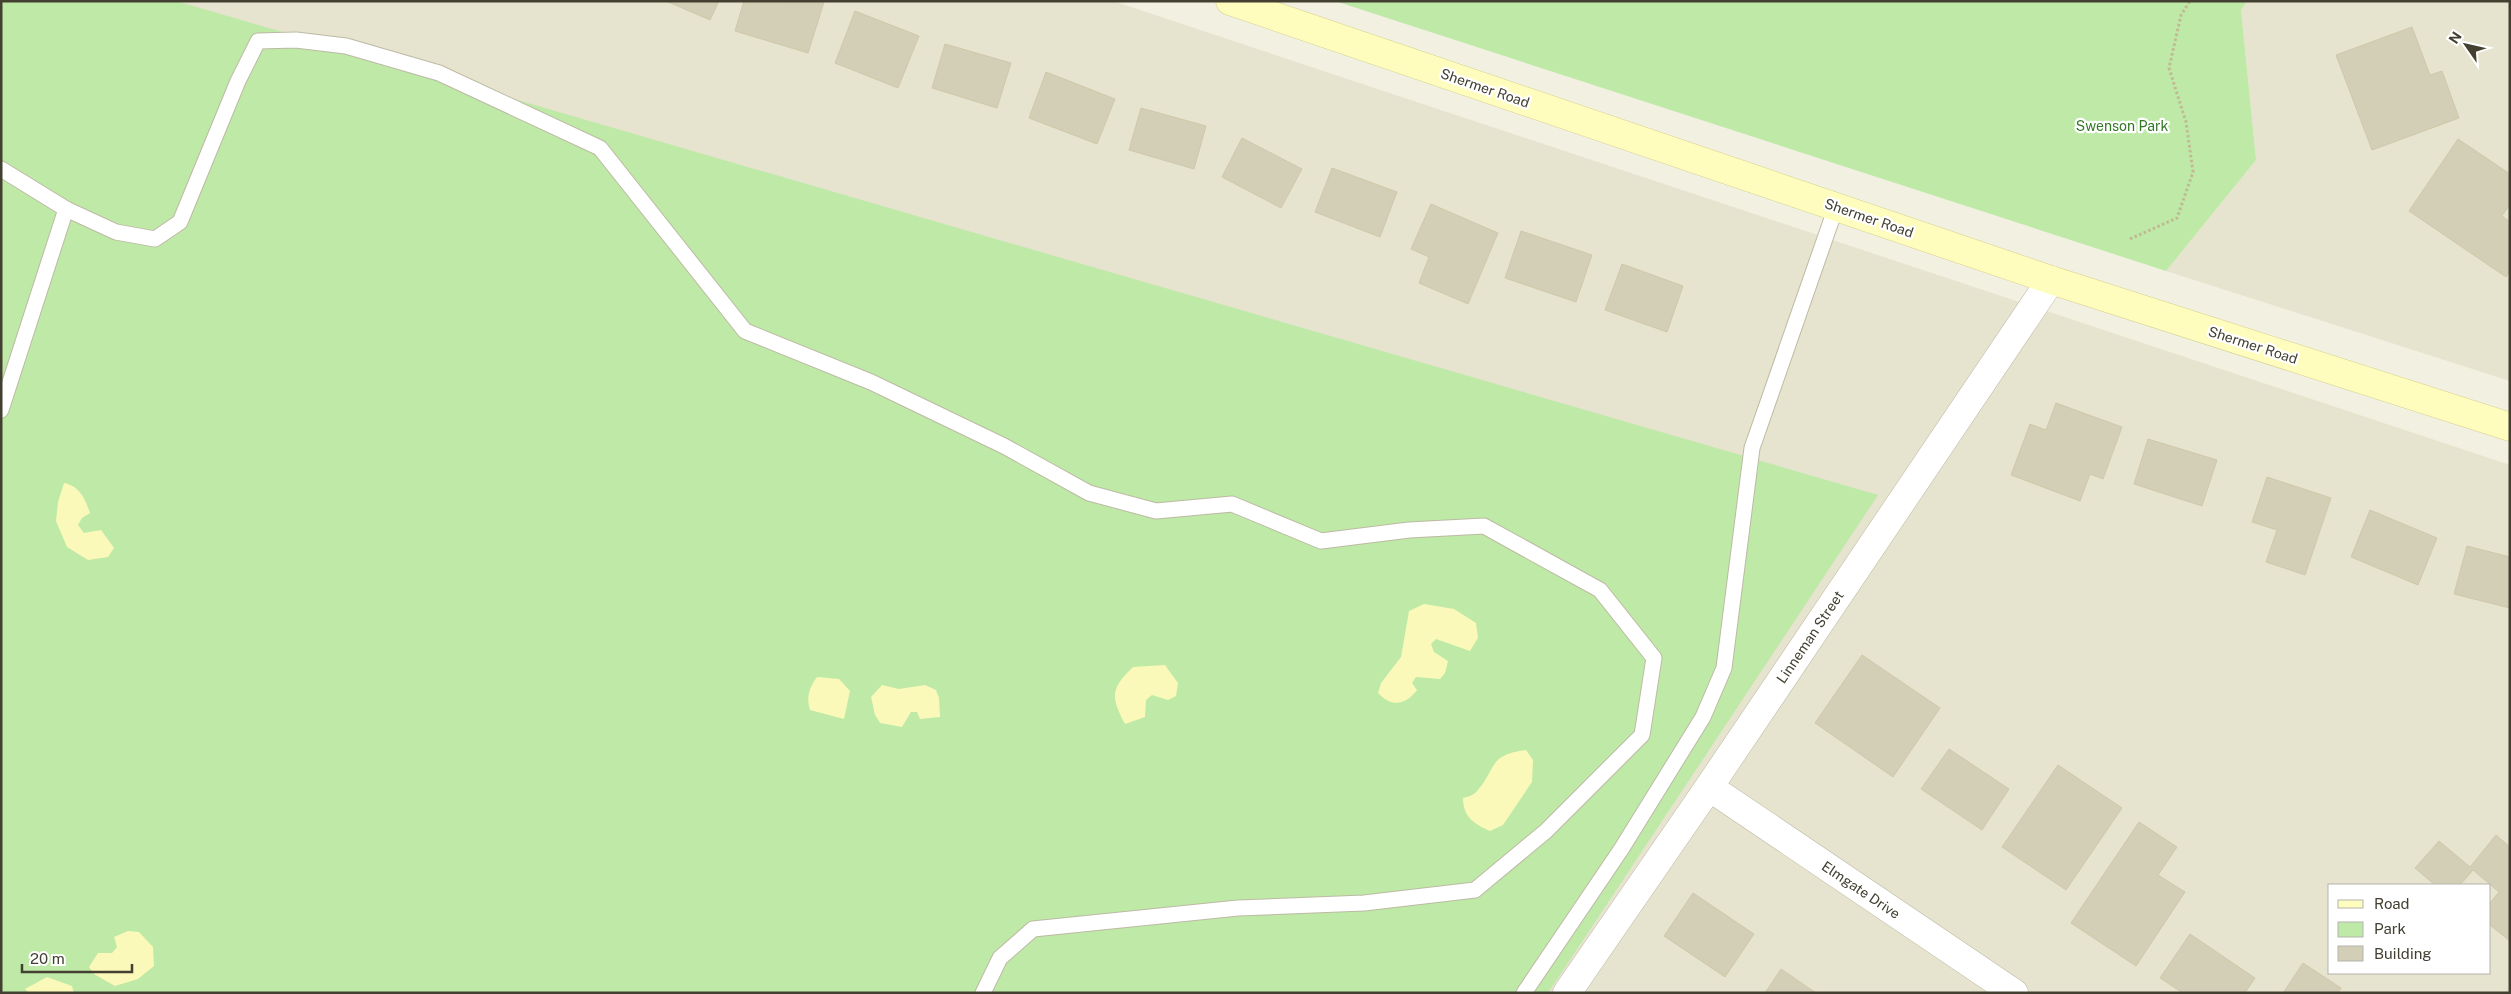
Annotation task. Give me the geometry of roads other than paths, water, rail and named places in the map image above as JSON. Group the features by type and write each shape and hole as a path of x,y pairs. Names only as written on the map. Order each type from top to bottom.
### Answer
{"main road":[{"name":"Shermer Road","path":"1230,1 2051,280 2510,427"}],"street":[{"name":"Linneman Street","path":"1567,993 1709,787 2051,280"},
{"name":"Elmgate Drive","path":"1709,787 2014,993"}],"lane":[{"path":"1,169 66,210 116,232 155,239 180,222 238,81 258,41 296,40 346,46 439,73 600,148 745,331 871,382 1004,446 1089,493 1156,511 1232,504 1321,541 1409,530 1484,526 1600,590 1654,658 1642,734 1546,830 1476,890 1364,903 1238,908 1033,929 1000,958 983,993"},
{"path":"1524,993 1622,848 1703,717 1724,668 1752,448 1836,207"},
{"path":"1,410 66,210"}],"park label":[{"name":"Swenson Park","path":"2122,126"}]}
